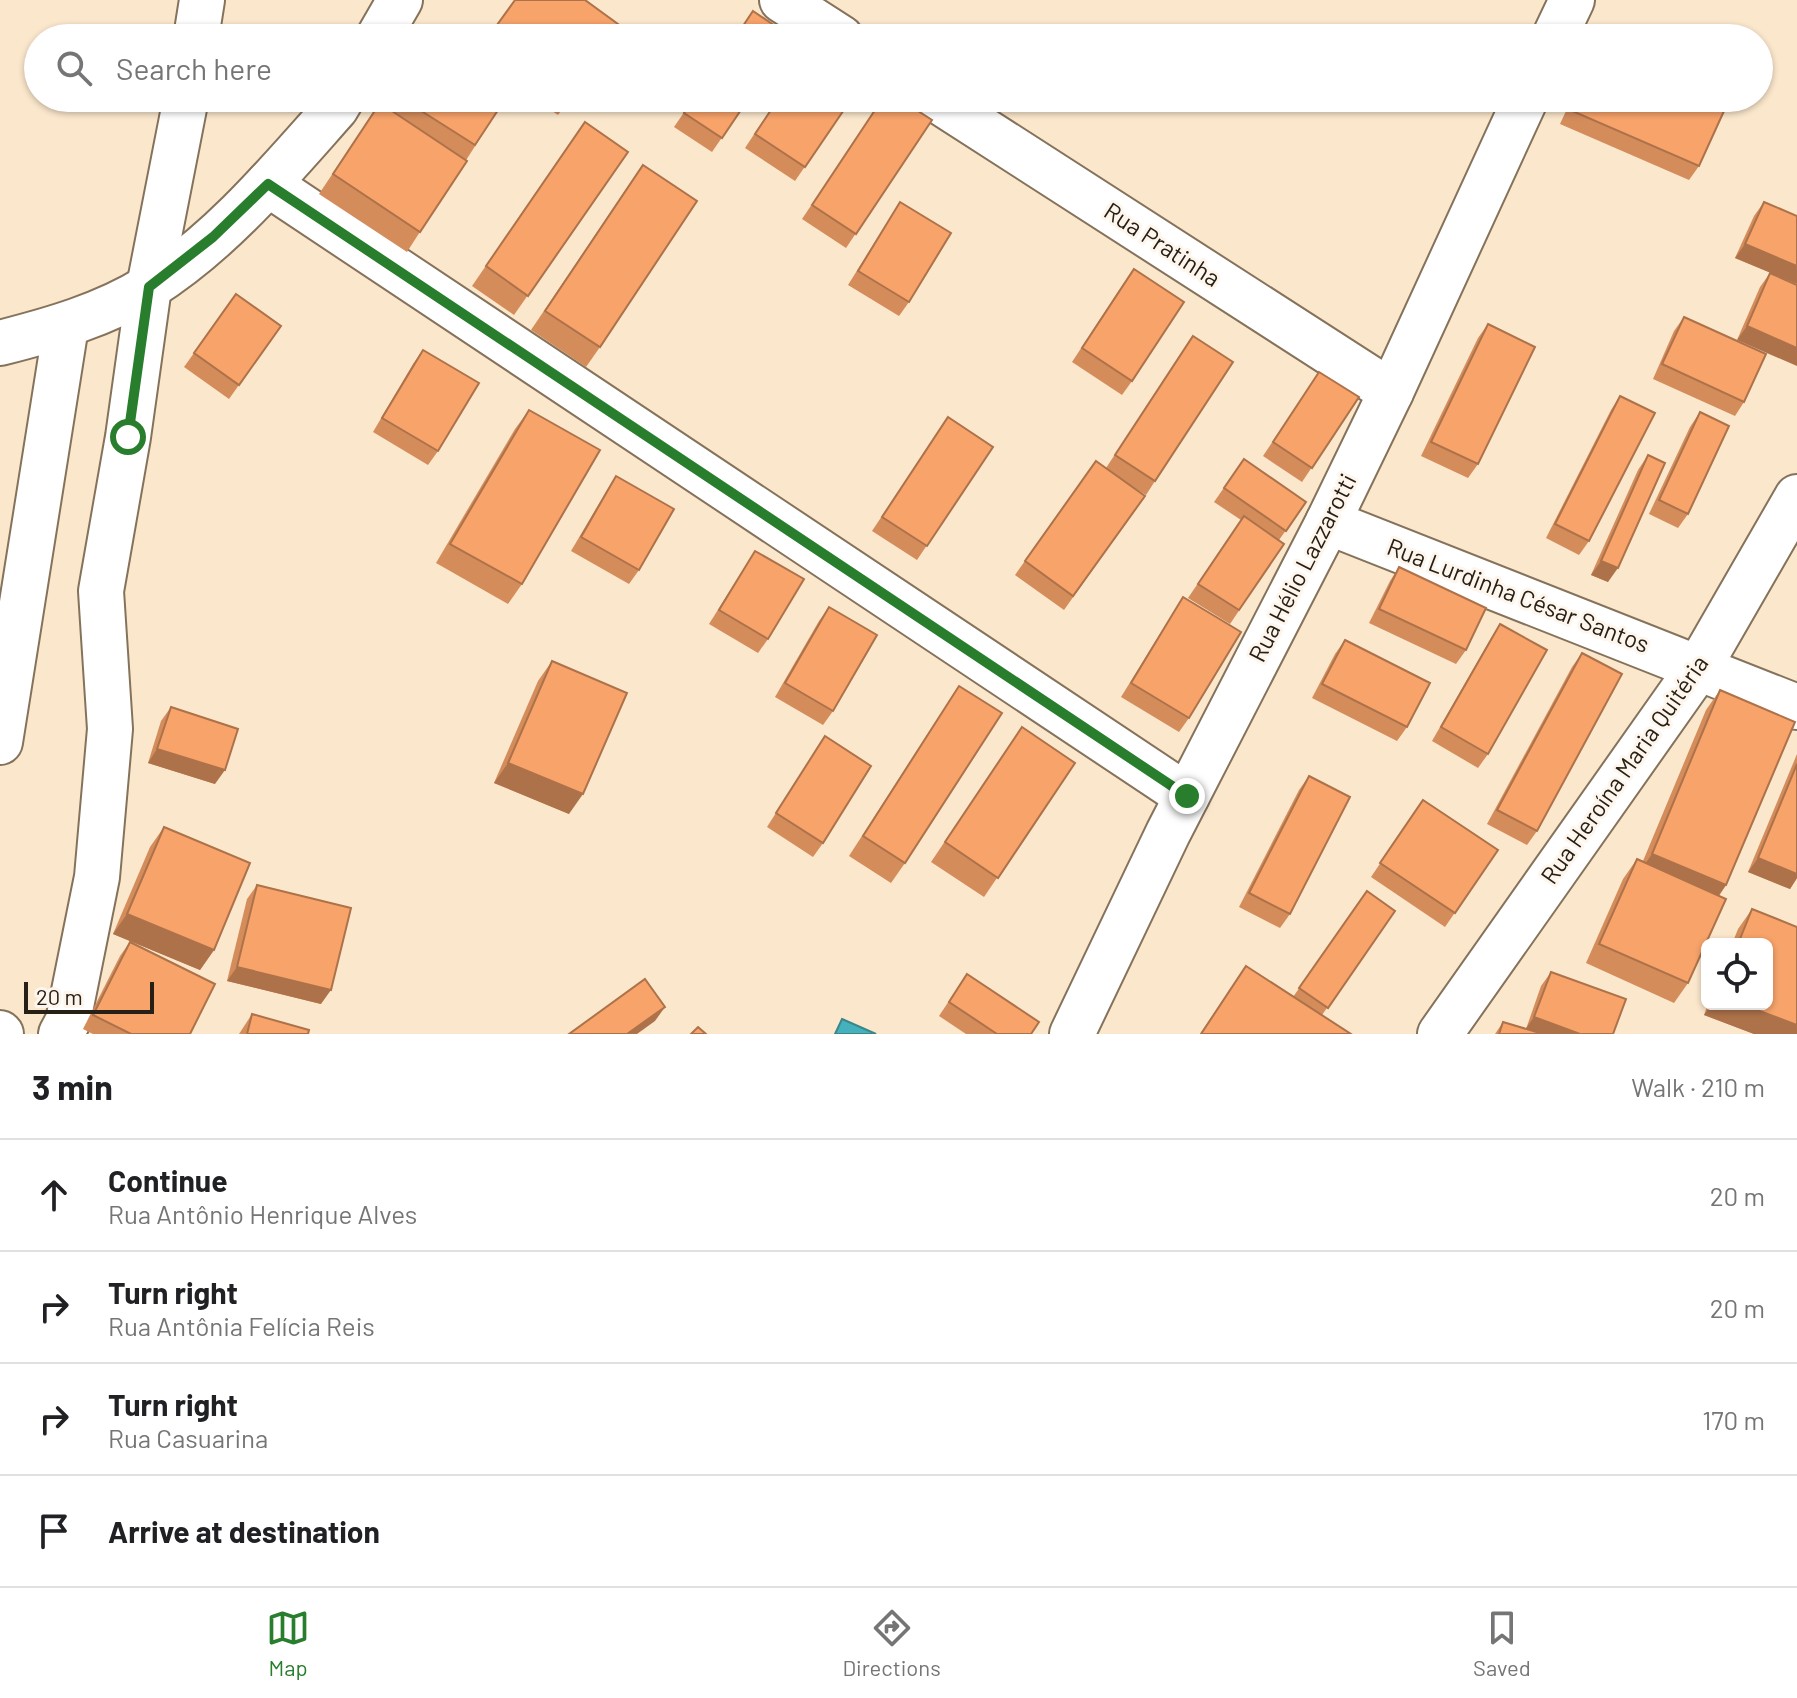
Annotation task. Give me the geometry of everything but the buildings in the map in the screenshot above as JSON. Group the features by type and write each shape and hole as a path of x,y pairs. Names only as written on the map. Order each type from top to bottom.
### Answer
{"street":[{"path":"198,24 202,0"},
{"path":"386,24 400,0"},
{"path":"782,0 819,24"},
{"path":"1561,24 1572,0"},
{"path":"61,1034 68,1021 97,877 110,729 101,591 128,437 149,287 183,112"},
{"path":"0,343 66,326 149,287 213,237 268,184 332,112"},
{"name":"Rua Pratinha","path":"956,112 1391,392"},
{"name":"Rua Hélio Lazzarotti","path":"1072,1034 1187,796 1328,522 1520,112"},
{"path":"268,184 1187,796"},
{"path":"0,742 66,326"},
{"name":"Rua Heroína Maria Quitéria","path":"1440,1034 1699,667 1797,497"},
{"name":"Rua Lurdinha César Santos","path":"1328,522 1797,707"}],"water":[{"path":"842,1019 876,1034 835,1034"}],"route":[{"path":"128,437 149,287 213,237 268,184 1187,796"}]}
